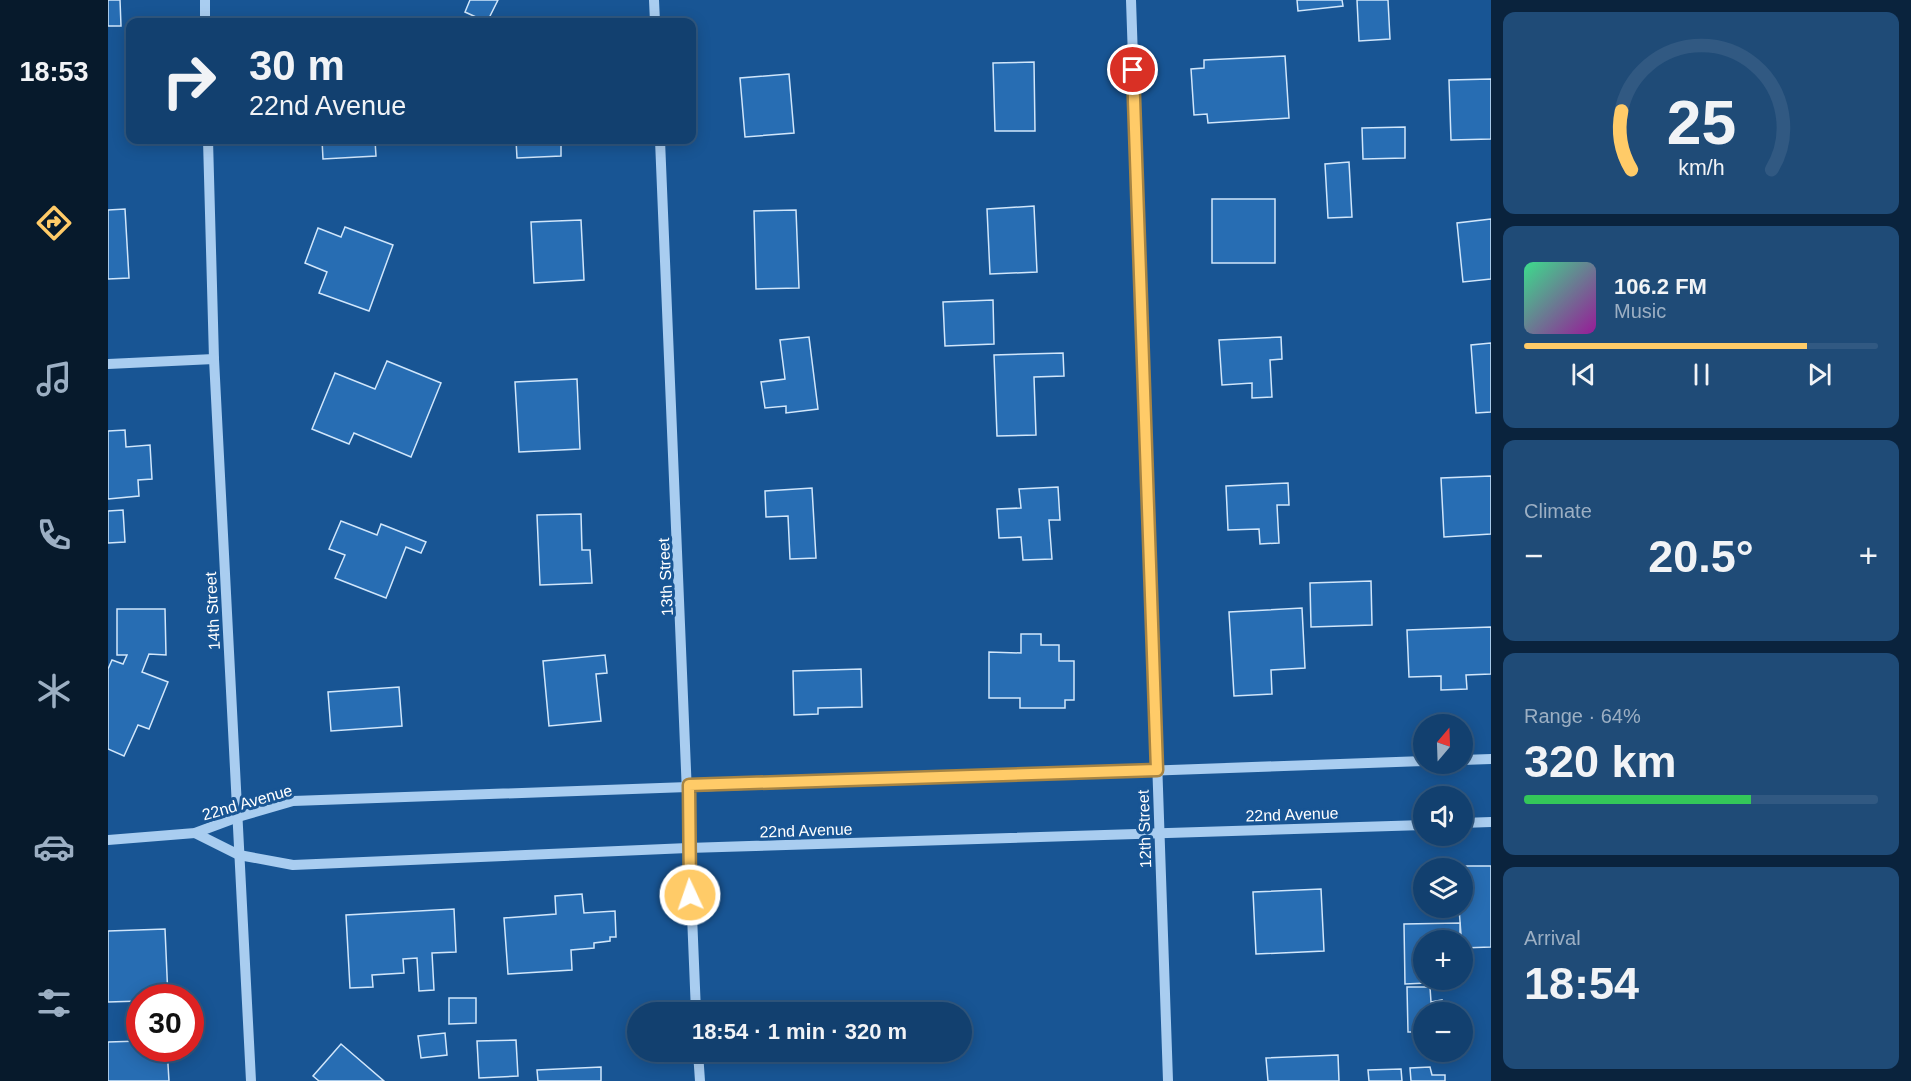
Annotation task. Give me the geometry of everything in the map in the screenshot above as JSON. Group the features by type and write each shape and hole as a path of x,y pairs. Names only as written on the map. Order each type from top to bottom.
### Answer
{"street":[{"path":"204,0 205,18"},
{"path":"654,0 655,18"},
{"name":"12th Street","path":"1131,0 1168,1081"},
{"name":"14th Street","path":"208,144 214,359 251,1081"},
{"name":"13th Street","path":"660,144 689,785 688,848 696,1002"},
{"path":"108,364 214,359"},
{"path":"1473,760 1491,759"},
{"name":"22nd Avenue","path":"108,840 195,833 238,817 293,801 689,785 1413,761"},
{"path":"1473,823 1491,822"},
{"name":"22nd Avenue","path":"195,833 239,855 293,865 688,848 1413,825"},
{"path":"699,1062 700,1081"}],"building":[{"path":"108,0 120,0 121,26 108,26"},
{"path":"470,0 498,0 489,18 478,18 465,12"},
{"path":"1297,0 1342,0 1343,6 1298,11"},
{"path":"1357,0 1388,0 1390,39 1359,41"},
{"path":"1285,56 1289,118 1208,123 1207,114 1194,115 1191,69 1204,68 1204,60"},
{"path":"1034,62 1035,131 995,131 993,63"},
{"path":"789,74 794,133 745,137 740,78"},
{"path":"1491,79 1491,139 1451,140 1449,80"},
{"path":"1405,127 1405,158 1363,159 1362,128"},
{"path":"322,144 375,144 376,156 323,159"},
{"path":"516,144 561,144 561,156 517,158"},
{"path":"1349,162 1352,217 1328,218 1325,164"},
{"path":"1212,199 1275,199 1275,263 1212,263"},
{"path":"1034,206 1037,272 990,274 987,209"},
{"path":"125,209 129,278 108,279 108,210"},
{"path":"796,210 799,288 756,289 754,211"},
{"path":"1491,219 1491,279 1463,282 1457,223"},
{"path":"581,220 584,280 534,283 531,222"},
{"path":"345,227 393,245 369,311 319,293 327,272 305,263 318,228 341,237"},
{"path":"993,300 994,344 945,346 943,302"},
{"path":"809,337 818,409 786,413 786,406 765,408 761,382 785,379 780,340"},
{"path":"1281,337 1282,359 1270,360 1272,397 1252,398 1252,383 1222,385 1219,340"},
{"path":"1491,343 1491,412 1476,413 1471,345"},
{"path":"1063,353 1064,376 1034,377 1036,435 997,436 994,355"},
{"path":"387,361 441,383 411,457 354,433 349,444 312,429 335,373 375,389"},
{"path":"577,379 580,449 519,452 515,382"},
{"path":"125,430 126,447 150,445 152,479 138,480 139,496 108,499 108,431"},
{"path":"1491,476 1491,534 1444,537 1441,478"},
{"path":"1288,483 1289,505 1277,505 1279,543 1260,544 1259,529 1228,530 1226,486"},
{"path":"1058,487 1060,520 1049,520 1052,559 1023,560 1021,537 999,538 997,509 1021,508 1019,489"},
{"path":"812,488 816,558 790,559 788,516 766,517 765,491"},
{"path":"123,510 125,542 108,543 108,511"},
{"path":"581,514 582,550 590,550 592,583 540,585 537,515"},
{"path":"341,521 377,535 381,524 426,542 421,553 406,547 386,598 335,578 345,555 329,549"},
{"path":"1371,581 1372,625 1311,627 1310,583"},
{"path":"1302,608 1305,668 1271,670 1272,694 1234,696 1229,612"},
{"path":"117,609 165,609 166,655 149,654 142,672 168,682 149,729 138,725 124,756 108,749 108,669 112,660 123,664 127,655 117,655"},
{"path":"1491,627 1491,674 1466,675 1467,689 1441,690 1441,676 1409,677 1407,630"},
{"path":"1021,634 1041,634 1041,645 1059,645 1059,661 1074,661 1074,700 1065,700 1065,708 1020,708 1020,698 989,698 989,652 1021,653"},
{"path":"605,655 607,673 596,674 601,721 549,726 543,661"},
{"path":"861,669 862,707 818,708 818,714 794,715 793,671"},
{"path":"399,687 402,726 331,731 328,692"},
{"path":"1473,866 1491,866 1491,947 1473,948 1473,930 1461,930 1460,918 1473,918"},
{"path":"1321,889 1324,951 1256,954 1253,892"},
{"path":"582,894 584,913 615,911 616,937 610,937 610,941 594,943 594,948 571,950 572,970 508,974 504,918 556,914 555,896"},
{"path":"454,909 456,952 432,953 434,990 419,991 417,958 403,959 404,973 372,975 373,987 350,988 346,915"},
{"path":"1460,923 1460,930 1413,930 1413,984 1405,984 1404,924"},
{"path":"165,929 167,984 126,984 126,1001 108,1002 108,931"},
{"path":"1407,987 1413,987 1413,990 1430,990 1431,1002 1413,1002 1413,1032 1408,1032"},
{"path":"449,998 476,998 476,1023 449,1024"},
{"path":"445,1033 447,1055 421,1058 418,1036"},
{"path":"516,1040 518,1076 479,1078 477,1041"},
{"path":"126,1041 126,1062 168,1062 169,1081 108,1081 108,1042"},
{"path":"341,1044 384,1081 319,1081 313,1076"},
{"path":"1338,1055 1339,1081 1268,1081 1266,1058"},
{"path":"601,1067 601,1081 538,1081 537,1070"},
{"path":"1430,1067 1432,1075 1445,1075 1445,1081 1411,1081 1410,1068"},
{"path":"1401,1069 1402,1081 1369,1081 1368,1070"}],"route":[{"path":"690,895 689,785 1157,770 1133,70"}]}
